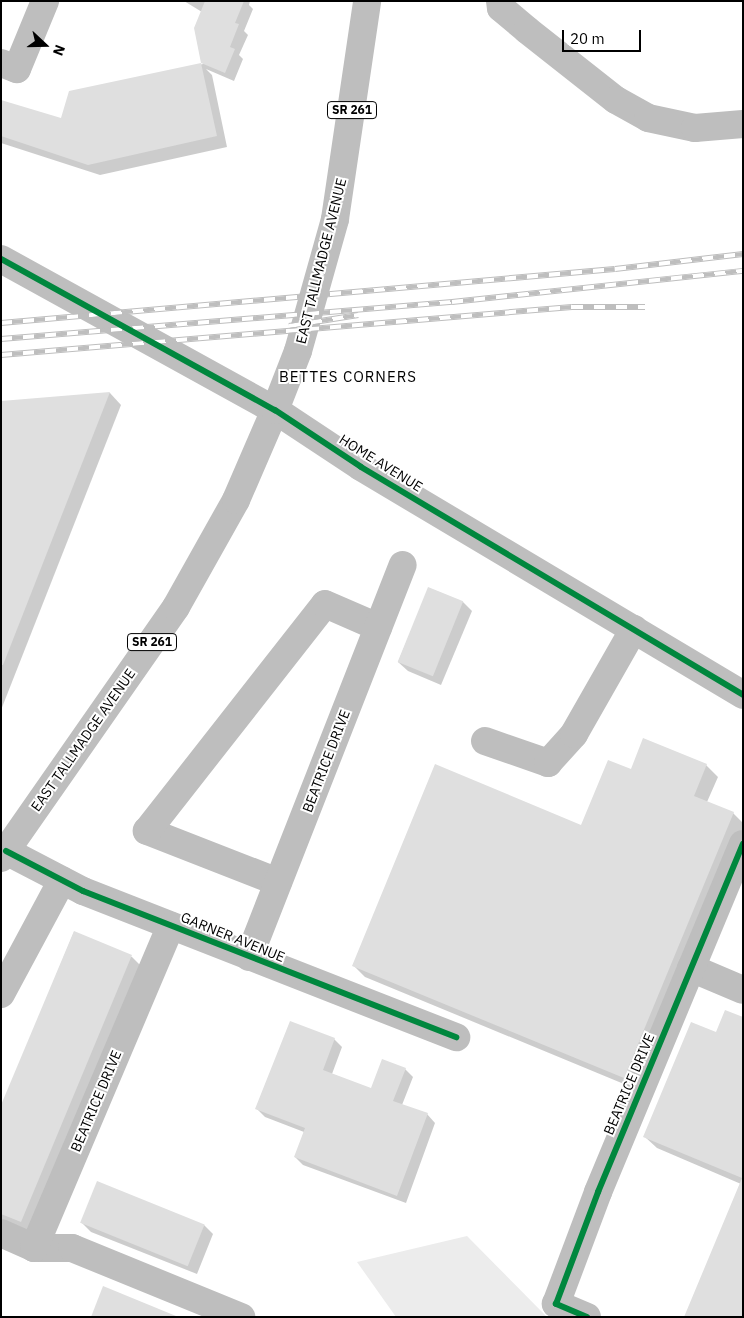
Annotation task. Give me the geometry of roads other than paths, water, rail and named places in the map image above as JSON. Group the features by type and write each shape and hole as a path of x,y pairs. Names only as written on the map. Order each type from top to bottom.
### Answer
{"street":[{"path":"1,63 17,69 45,1"},
{"name":"EAST TALLMADGE AVENUE","path":"4,854 176,608 236,500 275,410 298,351 335,219 368,1"},
{"path":"500,1 501,8 527,30 616,100 648,118 695,128 743,124"},
{"name":"HOME AVENUE","path":"1,259 275,410 361,467 743,695"},
{"name":"BEATRICE DRIVE","path":"248,957 403,565"},
{"path":"278,882 147,831 325,604 378,627"},
{"path":"485,742 548,764 574,734 634,630"},
{"name":"BEATRICE DRIVE","path":"587,1317 556,1304 598,1192 743,844"},
{"name":"GARNER AVENUE","path":"4,854 171,926 456,1037"},
{"path":"1,994 62,880"},
{"name":"BEATRICE DRIVE","path":"34,1248 171,926"},
{"path":"691,968 743,990"},
{"path":"1,1234 34,1248 72,1248 241,1317"}],"railway":[{"path":"1,323 615,269 743,254"},
{"path":"1,339 452,302 743,271"},
{"path":"1,355 572,307 645,307"},
{"path":"289,326 358,315"}],"district":[{"name":"BETTES CORNERS","path":"348,377"}]}
